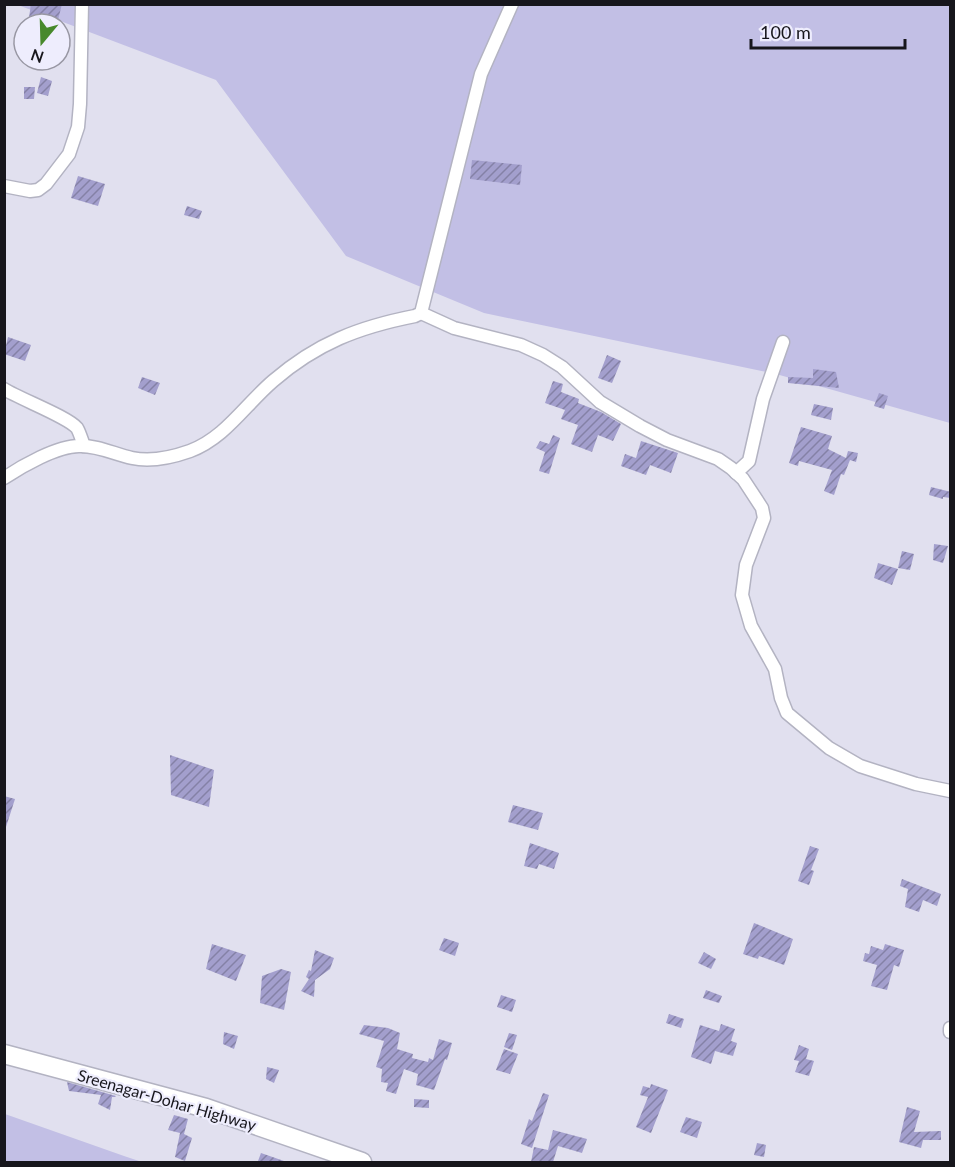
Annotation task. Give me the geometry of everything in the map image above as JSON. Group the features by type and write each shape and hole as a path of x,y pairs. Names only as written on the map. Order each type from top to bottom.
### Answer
{"main road":[{"name":"Sreenagar-Dohar Highway","path":"4,1054 206,1108 362,1162"}],"street":[{"path":"4,186 30,191 38,190 69,154 78,127 81,104 82,4"},
{"path":"4,478 54,452 78,446 149,460 188,452 208,443 223,431 273,381 318,347 368,327 421,313 481,74 512,4"},
{"path":"421,313 454,328 522,345 543,355 562,368 600,402 667,440 718,459 736,473 762,508 764,519 746,566 743,583 744,605 751,626 775,669 781,698 787,713 829,748 860,766 916,784 951,791"},
{"path":"736,473 749,461 763,399 783,342"},
{"path":"4,389 71,424 77,429 84,446"}],"shaded area":[{"path":"18,5 950,5 950,423 776,374 484,313 346,256 216,80 72,25 72,12 36,12"},
{"path":"5,1114 124,1156 142,1162 5,1162"}],"building":[{"path":"31,4 62,4 60,12 30,12"},
{"path":"41,77 52,81 48,96 37,93"},
{"path":"24,87 35,87 34,99 24,99"},
{"path":"472,160 522,165 520,185 470,179"},
{"path":"78,176 105,184 98,206 71,198"},
{"path":"187,206 202,211 199,219 184,215"},
{"path":"8,337 31,345 25,361 4,354"},
{"path":"607,355 621,361 612,383 598,378"},
{"path":"813,369 836,372 839,388 788,383 788,377 813,378"},
{"path":"142,377 160,383 155,395 138,388"},
{"path":"553,381 563,384 561,392 579,399 578,403 601,412 621,424 613,441 598,435 592,452 571,444 578,425 561,419 565,410 545,403"},
{"path":"879,393 888,396 884,409 874,406"},
{"path":"814,404 833,408 831,420 811,415"},
{"path":"801,427 832,436 828,449 846,458 848,451 858,453 856,462 850,460 844,475 841,474 834,495 824,491 832,470 799,461 798,466 789,463"},
{"path":"553,435 560,438 549,474 539,471 545,452 536,448 540,441 549,444"},
{"path":"641,441 678,453 671,473 650,465 646,475 621,466 625,454 636,458"},
{"path":"931,487 951,492 951,498 943,497 943,499 929,495"},
{"path":"934,544 948,546 943,563 933,560"},
{"path":"902,551 914,554 910,570 898,568"},
{"path":"878,563 898,569 892,585 874,578"},
{"path":"170,755 214,770 209,807 171,795"},
{"path":"4,796 15,799 6,827 4,827"},
{"path":"513,805 543,813 538,830 508,822"},
{"path":"530,843 559,853 554,869 539,864 537,869 524,866"},
{"path":"810,846 819,849 811,870 814,871 809,885 798,881"},
{"path":"902,879 941,894 937,906 923,900 919,912 905,907 908,889 900,886"},
{"path":"754,923 793,939 784,965 759,956 758,959 743,954"},
{"path":"444,938 459,943 455,956 439,950"},
{"path":"212,944 246,955 236,981 206,969"},
{"path":"885,944 904,950 899,967 894,965 887,990 871,986 877,965 863,961 865,953 869,954 871,946 883,950"},
{"path":"315,950 334,958 330,969 315,980 314,997 301,991 309,979 306,977 309,970 311,971"},
{"path":"704,952 716,959 711,969 698,963"},
{"path":"281,969 291,972 284,1010 260,1003 262,976"},
{"path":"706,990 722,996 719,1003 703,998"},
{"path":"501,995 516,1000 512,1012 497,1007"},
{"path":"669,1014 684,1019 681,1028 666,1023"},
{"path":"721,1024 735,1029 731,1041 737,1043 733,1056 715,1051 711,1064 691,1057 700,1025 719,1031"},
{"path":"364,1025 388,1028 400,1033 397,1049 413,1054 412,1058 428,1062 429,1058 433,1060 439,1039 452,1043 434,1090 416,1085 418,1074 404,1069 396,1094 386,1091 388,1083 381,1082 382,1069 376,1067 384,1041 359,1034"},
{"path":"224,1032 238,1036 234,1049 223,1044"},
{"path":"509,1033 517,1035 512,1050 504,1047"},
{"path":"799,1045 809,1049 806,1059 814,1061 809,1076 795,1072 799,1061 794,1060"},
{"path":"504,1049 518,1054 510,1074 496,1070"},
{"path":"267,1067 279,1070 274,1083 266,1079"},
{"path":"67,1082 116,1096 112,1097 110,1110 98,1104 101,1095 69,1091"},
{"path":"651,1084 668,1090 651,1133 636,1127 648,1097 640,1095 643,1086 650,1088"},
{"path":"543,1093 549,1095 532,1148 521,1144 529,1119 532,1121"},
{"path":"414,1099 429,1100 429,1108 414,1107"},
{"path":"907,1107 920,1111 914,1132 941,1131 941,1140 923,1140 921,1148 899,1142"},
{"path":"174,1115 188,1119 184,1134 192,1138 185,1161 175,1157 180,1133 168,1130"},
{"path":"686,1117 702,1122 697,1138 680,1132"},
{"path":"553,1130 587,1139 582,1153 558,1146 553,1162 531,1162 534,1147 548,1150"},
{"path":"757,1143 766,1145 764,1157 754,1155"},
{"path":"261,1153 284,1161 284,1162 258,1161"}]}
